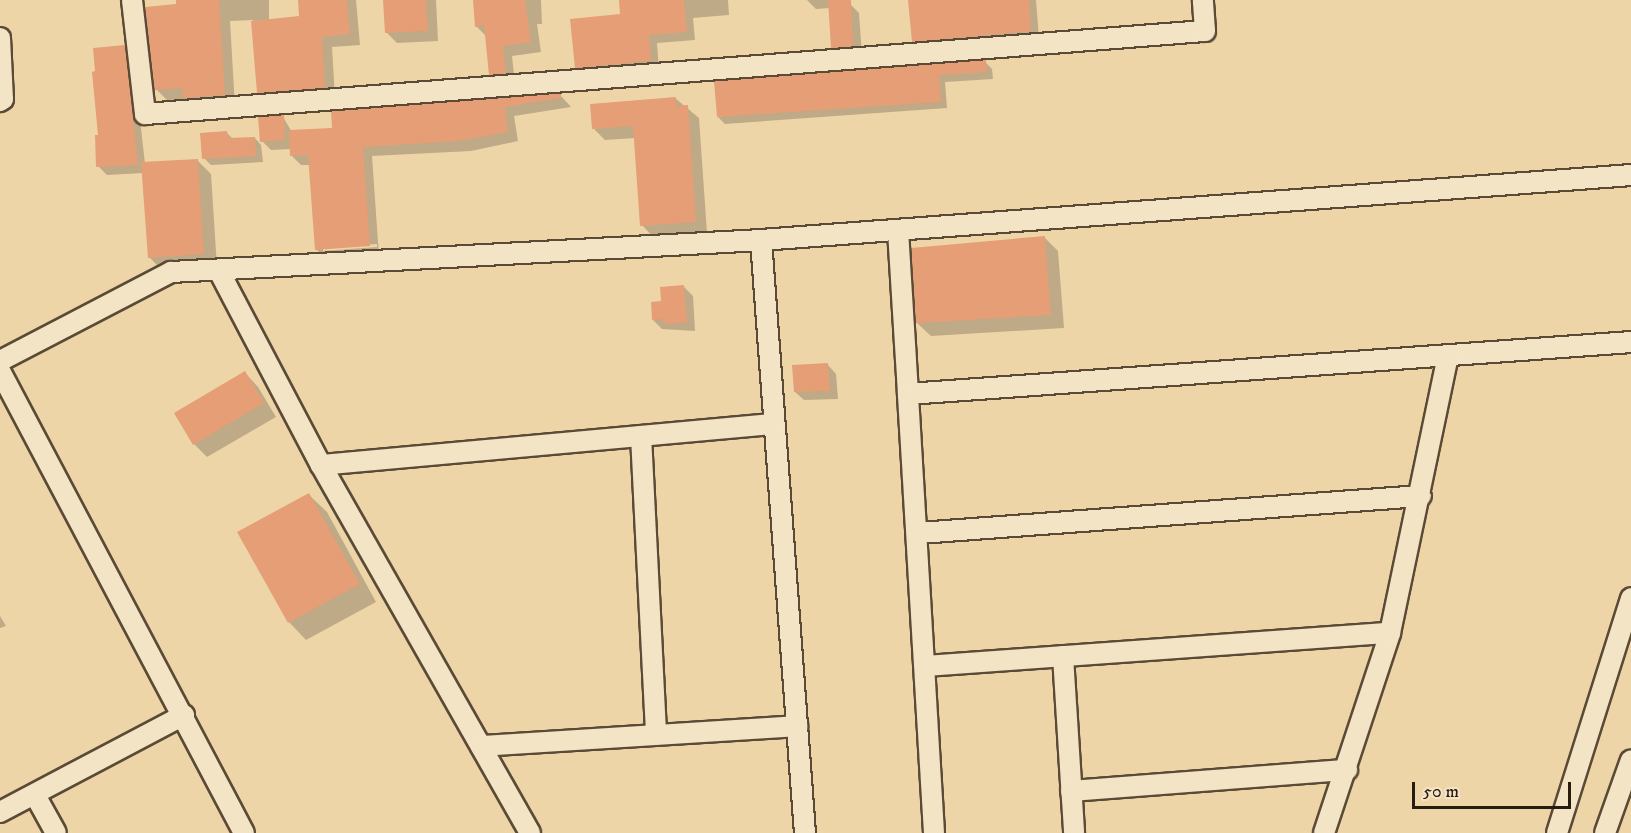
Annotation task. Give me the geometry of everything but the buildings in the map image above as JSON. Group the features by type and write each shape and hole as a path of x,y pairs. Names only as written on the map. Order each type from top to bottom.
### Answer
{"street":[{"path":"132,0 145,114 1205,31 1203,0"},
{"path":"0,38 3,99 0,101"},
{"path":"0,361 171,272 760,240 1631,175"},
{"path":"898,230 919,533 934,833"},
{"path":"760,240 805,833"},
{"path":"219,271 321,465 530,833"},
{"path":"908,394 1631,342"},
{"path":"1324,833 1347,770 1390,633 1421,495 1448,356"},
{"path":"0,371 184,715 244,833"},
{"path":"321,465 773,424"},
{"path":"641,436 656,735"},
{"path":"919,533 1421,495"},
{"path":"1557,833 1631,598"},
{"path":"925,666 1390,633"},
{"path":"1063,656 1074,833"},
{"path":"0,812 184,715"},
{"path":"481,747 797,726"},
{"path":"1605,833 1631,760"},
{"path":"1071,791 1347,770"},
{"path":"35,795 56,833"}]}
